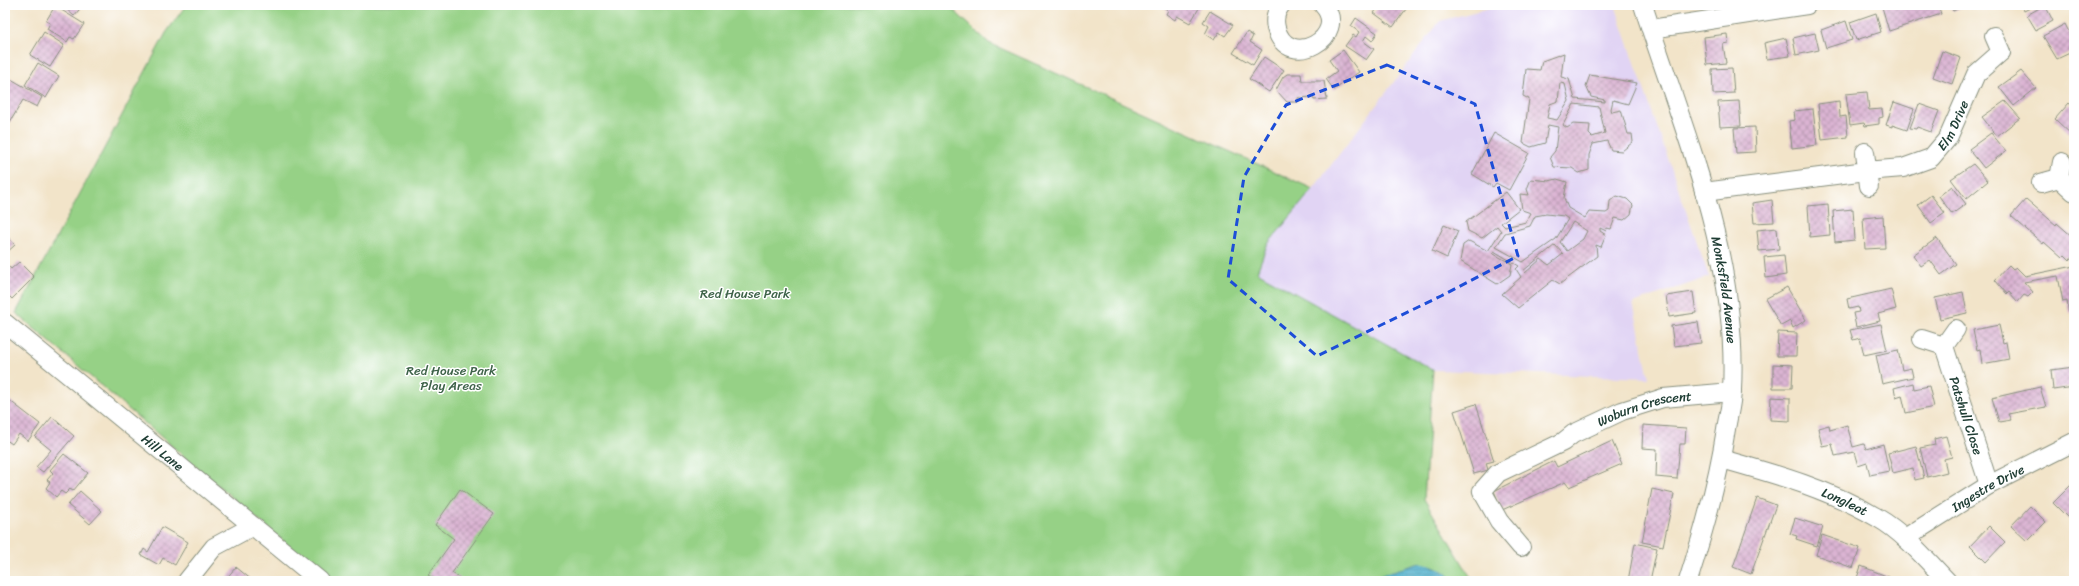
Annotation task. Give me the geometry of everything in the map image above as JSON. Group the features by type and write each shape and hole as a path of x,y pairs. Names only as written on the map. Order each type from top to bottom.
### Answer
{"street":[{"path":"1278,6 1275,16 1275,27 1279,37 1287,44 1296,48 1307,49 1317,45 1324,38 1329,28 1329,17 1323,5"},
{"name":"Monksfield Avenue","path":"1643,5 1719,242 1729,304 1733,348 1732,392 1722,459 1688,581"},
{"path":"1651,29 1807,5"},
{"name":"Elm Drive","path":"1704,192 1868,178 1932,158 1948,138 1976,74 2001,52 1994,36"},
{"path":"1865,152 1868,178"},
{"path":"2041,183 2060,170 2074,192"},
{"name":"Hill Lane","path":"5,323 320,581"},
{"path":"1922,339 1944,346 1956,329"},
{"name":"Patshull Close","path":"1944,346 1989,485"},
{"name":"Woburn Crescent","path":"1521,547 1499,521 1482,491 1498,473 1563,442 1573,434 1622,411 1663,398 1732,392"},
{"name":"Ingestre Drive","path":"1905,538 1989,485 2074,442"},
{"name":"Longleat","path":"1722,459 1787,477 1832,495 1878,518 1905,538 1947,581"},
{"path":"188,581 214,547 253,526"}],"highlighted area":[{"path":"1387,65 1475,104 1518,256 1441,296 1317,356 1228,279 1244,177 1286,105"}],"shaded area":[{"path":"1500,5 1615,5 1709,277 1633,303 1649,378 1433,370 1256,272 1267,245 1313,189 1440,21"}],"green space":[{"name":"Red House Park","path":"186,5 948,5 989,43 1313,189 1267,245 1257,272 1433,370 1424,499 1473,581 330,581 16,313 166,33"}],"water":[{"path":"1420,563 1439,569 1453,581 1367,581 1386,573"}],"building":[{"path":"66,5 83,5 74,16 64,7"},
{"path":"1160,5 1201,5 1190,23 1177,16 1175,20 1166,14 1168,10"},
{"path":"1380,5 1409,5 1393,27 1374,13"},
{"path":"1888,5 1938,5 1941,14 1889,31 1882,7"},
{"path":"1950,5 1966,5 1953,11"},
{"path":"2021,5 2036,5 2024,11"},
{"path":"2045,5 2053,21 2036,30 2027,15"},
{"path":"55,6 84,24 74,39 70,37 67,42 47,29 50,23 46,21"},
{"path":"1210,11 1233,25 1225,36 1219,32 1214,40 1205,34 1209,26 1203,22"},
{"path":"1876,13 1881,32 1856,40 1850,22"},
{"path":"1356,18 1377,33 1372,41 1366,36 1363,41 1374,49 1366,60 1345,46 1353,35 1356,37 1359,32 1351,26"},
{"path":"1846,21 1852,40 1826,48 1821,30"},
{"path":"2065,24 2074,42 2074,51 2057,59 2043,36"},
{"path":"44,32 64,45 50,67 30,55"},
{"path":"1247,32 1253,36 1250,42 1262,50 1253,65 1233,53"},
{"path":"1815,33 1819,50 1796,55 1793,38"},
{"path":"1727,34 1728,43 1723,44 1726,63 1707,65 1704,37"},
{"path":"1786,38 1790,56 1767,59 1764,43"},
{"path":"1343,50 1359,72 1334,90 1326,79 1337,71 1329,60"},
{"path":"1942,51 1961,58 1952,84 1933,77"},
{"path":"1564,53 1561,77 1569,79 1575,99 1605,102 1605,100 1591,97 1586,86 1590,75 1637,83 1628,104 1613,100 1611,109 1612,112 1621,110 1628,134 1632,134 1633,142 1622,151 1611,150 1607,141 1593,144 1589,155 1589,170 1579,173 1572,168 1554,167 1550,157 1555,151 1558,127 1548,125 1545,143 1531,147 1523,143 1529,99 1523,96 1526,69 1540,70 1542,61","holes":["1560,83 1565,84 1569,101 1557,120 1547,118 1550,104 1558,101","1574,104 1599,107 1605,133 1592,137 1589,134 1590,125 1573,124 1567,128 1563,125"]},
{"path":"1264,57 1284,70 1269,92 1249,79"},
{"path":"38,63 59,76 46,98 25,85"},
{"path":"1732,68 1734,93 1713,94 1712,69"},
{"path":"2021,71 2036,88 2014,106 1999,87"},
{"path":"1287,74 1301,74 1302,81 1324,81 1327,99 1314,100 1313,97 1298,98 1298,102 1287,102 1276,90 1283,77"},
{"path":"11,79 42,97 37,107 23,100 10,122 5,119 5,89"},
{"path":"1867,92 1869,110 1882,109 1883,117 1879,118 1879,124 1865,126 1864,123 1850,125 1846,94"},
{"path":"1739,101 1741,126 1720,127 1718,102"},
{"path":"1839,101 1840,117 1846,116 1848,137 1822,140 1818,104"},
{"path":"2005,101 2020,118 1997,136 1982,117"},
{"path":"1894,102 1914,109 1907,130 1892,125 1892,127 1886,125"},
{"path":"2069,103 2074,108 2074,137 2055,119"},
{"path":"1919,104 1939,111 1931,132 1917,127 1916,129 1910,128"},
{"path":"1813,109 1817,145 1792,148 1789,121 1795,120 1794,111"},
{"path":"1755,127 1756,152 1736,153 1734,128"},
{"path":"1494,133 1529,153 1509,190 1496,183 1493,187 1472,174"},
{"path":"1991,133 2006,151 1984,168 1969,149"},
{"path":"1973,164 1988,181 1966,199 1951,179"},
{"path":"1531,179 1549,181 1557,179 1567,182 1564,198 1568,208 1585,218 1589,212 1606,213 1609,211 1610,201 1617,196 1627,199 1633,205 1631,214 1624,220 1615,218 1611,229 1607,228 1606,231 1600,228 1600,231 1606,235 1601,247 1596,245 1597,256 1560,284 1553,280 1518,308 1502,294 1521,277 1516,269 1519,266 1494,251 1492,253 1512,264 1510,275 1497,284 1460,261 1463,245 1469,241 1488,251 1501,231 1497,226 1482,238 1468,231 1466,222 1506,192 1519,209 1501,223 1505,227 1526,222 1531,213 1522,210 1520,194 1529,195 1527,189","holes":["1546,214 1564,216 1568,219 1556,239 1523,262 1496,247 1505,233 1530,226 1535,216","1573,222 1587,231 1583,239 1567,251 1560,242","1555,245 1563,254 1549,265 1541,259 1525,273 1523,271"]},
{"path":"1952,186 1966,204 1952,214 1939,196"},
{"path":"1931,195 1945,213 1931,223 1918,205"},
{"path":"2026,199 2056,225 2057,223 2074,238 2074,255 2070,260 2065,255 2062,258 2044,242 2043,244 2011,216"},
{"path":"1772,200 1774,222 1754,223 1752,203"},
{"path":"1828,204 1830,235 1810,237 1808,206"},
{"path":"1853,209 1855,240 1835,242 1833,211"},
{"path":"1883,216 1885,248 1865,249 1863,218"},
{"path":"1444,225 1458,231 1447,258 1432,251"},
{"path":"1777,228 1779,249 1759,251 1757,230"},
{"path":"5,234 15,245 5,254"},
{"path":"1937,238 1956,264 1941,275 1930,260 1921,266 1913,255"},
{"path":"1784,255 1786,275 1766,278 1764,257"},
{"path":"5,262 11,269 19,262 34,277 12,299 5,292"},
{"path":"2009,265 2013,269 2016,267 2025,276 2074,266 2074,312 2069,313 2067,301 2063,302 2058,276 2024,282 2033,292 2028,297 2024,295 2018,302 2009,292 2007,294 1995,280"},
{"path":"1787,287 1806,320 1793,328 1790,321 1781,326 1765,299"},
{"path":"1891,289 1896,309 1878,314 1880,321 1856,327 1853,313 1859,312 1858,307 1849,309 1847,299"},
{"path":"1693,292 1696,313 1669,317 1666,296"},
{"path":"1963,292 1967,313 1940,319 1935,298"},
{"path":"1698,322 1701,343 1674,346 1671,326"},
{"path":"1881,324 1887,350 1864,355 1860,338 1853,340 1850,330"},
{"path":"1999,325 2003,343 2006,342 2009,359 1982,364 1980,349 1977,350 1973,330"},
{"path":"1778,332 1797,333 1796,356 1777,356"},
{"path":"1898,350 1902,370 1911,368 1913,377 1882,384 1876,355"},
{"path":"1773,364 1793,365 1792,388 1773,388"},
{"path":"2074,367 2074,387 2053,390 2051,370"},
{"path":"1913,383 1914,389 1929,386 1934,407 1906,413 1902,395 1896,397 1894,388"},
{"path":"2040,387 2046,407 2008,414 2011,420 1999,422 1992,398"},
{"path":"1771,397 1790,398 1790,421 1770,420"},
{"path":"9,400 40,424 28,441 19,434 12,444 5,439 5,405"},
{"path":"1476,404 1494,461 1486,463 1488,470 1474,474 1454,411"},
{"path":"52,417 74,436 43,472 36,467 51,450 35,437"},
{"path":"1643,425 1686,428 1685,444 1680,444 1677,479 1656,477 1657,449 1642,448"},
{"path":"1829,425 1830,430 1847,425 1853,447 1864,444 1866,449 1883,444 1889,471 1870,475 1867,463 1858,466 1854,452 1835,456 1832,444 1822,446 1818,428"},
{"path":"1946,436 1952,457 1944,459 1947,472 1927,477 1920,448 1935,445 1934,439"},
{"path":"1612,441 1622,464 1569,487 1565,482 1502,510 1494,491 1554,461 1557,467"},
{"path":"1916,446 1924,478 1915,480 1913,468 1893,473 1888,453"},
{"path":"64,454 88,473 73,491 70,489 65,494 61,491 56,497 46,488 50,482 47,480 53,473 50,470"},
{"path":"2072,484 2074,486 2074,514 2069,519 2053,503"},
{"path":"460,489 494,514 452,573 464,581 437,581 428,575 454,539 435,525"},
{"path":"1652,489 1674,494 1663,546 1642,542"},
{"path":"80,491 102,511 90,524 68,505"},
{"path":"1757,498 1776,505 1751,574 1733,567"},
{"path":"2030,506 2046,522 2027,541 2011,526"},
{"path":"1795,518 1823,527 1817,546 1796,539 1797,536 1790,534"},
{"path":"1989,526 2005,542 1986,562 1970,546"},
{"path":"162,527 188,542 175,565 163,558 159,565 141,555 144,549 148,552"},
{"path":"1822,535 1860,548 1853,568 1816,555"},
{"path":"1635,543 1657,548 1650,581 1628,581"},
{"path":"1861,566 1894,579 1893,581 1856,581"},
{"path":"236,567 253,581 225,580"}],"park label":[{"name":"Red House Park Play Areas","path":"451,378"}]}
